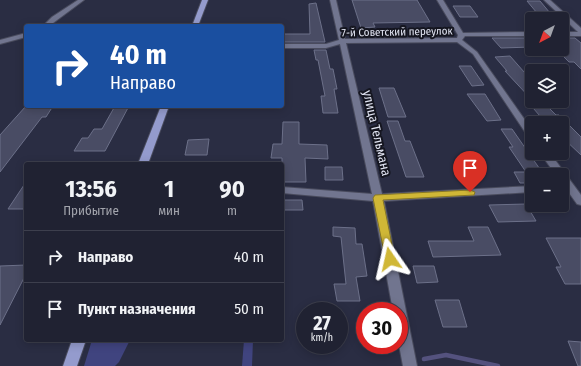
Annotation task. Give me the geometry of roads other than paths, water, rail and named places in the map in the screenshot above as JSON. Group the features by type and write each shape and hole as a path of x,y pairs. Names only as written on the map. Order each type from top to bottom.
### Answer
{"main road":[{"path":"196,24 205,0"},
{"path":"144,162 164,108"},
{"path":"70,366 78,342"}],"street":[{"path":"48,24 72,8 81,0"},
{"name":"улица Тельмана","path":"333,0 378,198 410,366"},
{"path":"440,0 460,37 475,53 525,126"},
{"path":"547,0 581,33"},
{"path":"569,34 581,33"},
{"name":"7-й Советский переулок","path":"284,46 326,46 343,41 525,34"},
{"path":"0,42 24,36"},
{"path":"569,187 581,186"},
{"path":"284,190 378,198 525,189"},
{"path":"569,190 581,202"}],"waterway":[{"path":"424,359 446,355 498,366"}]}
